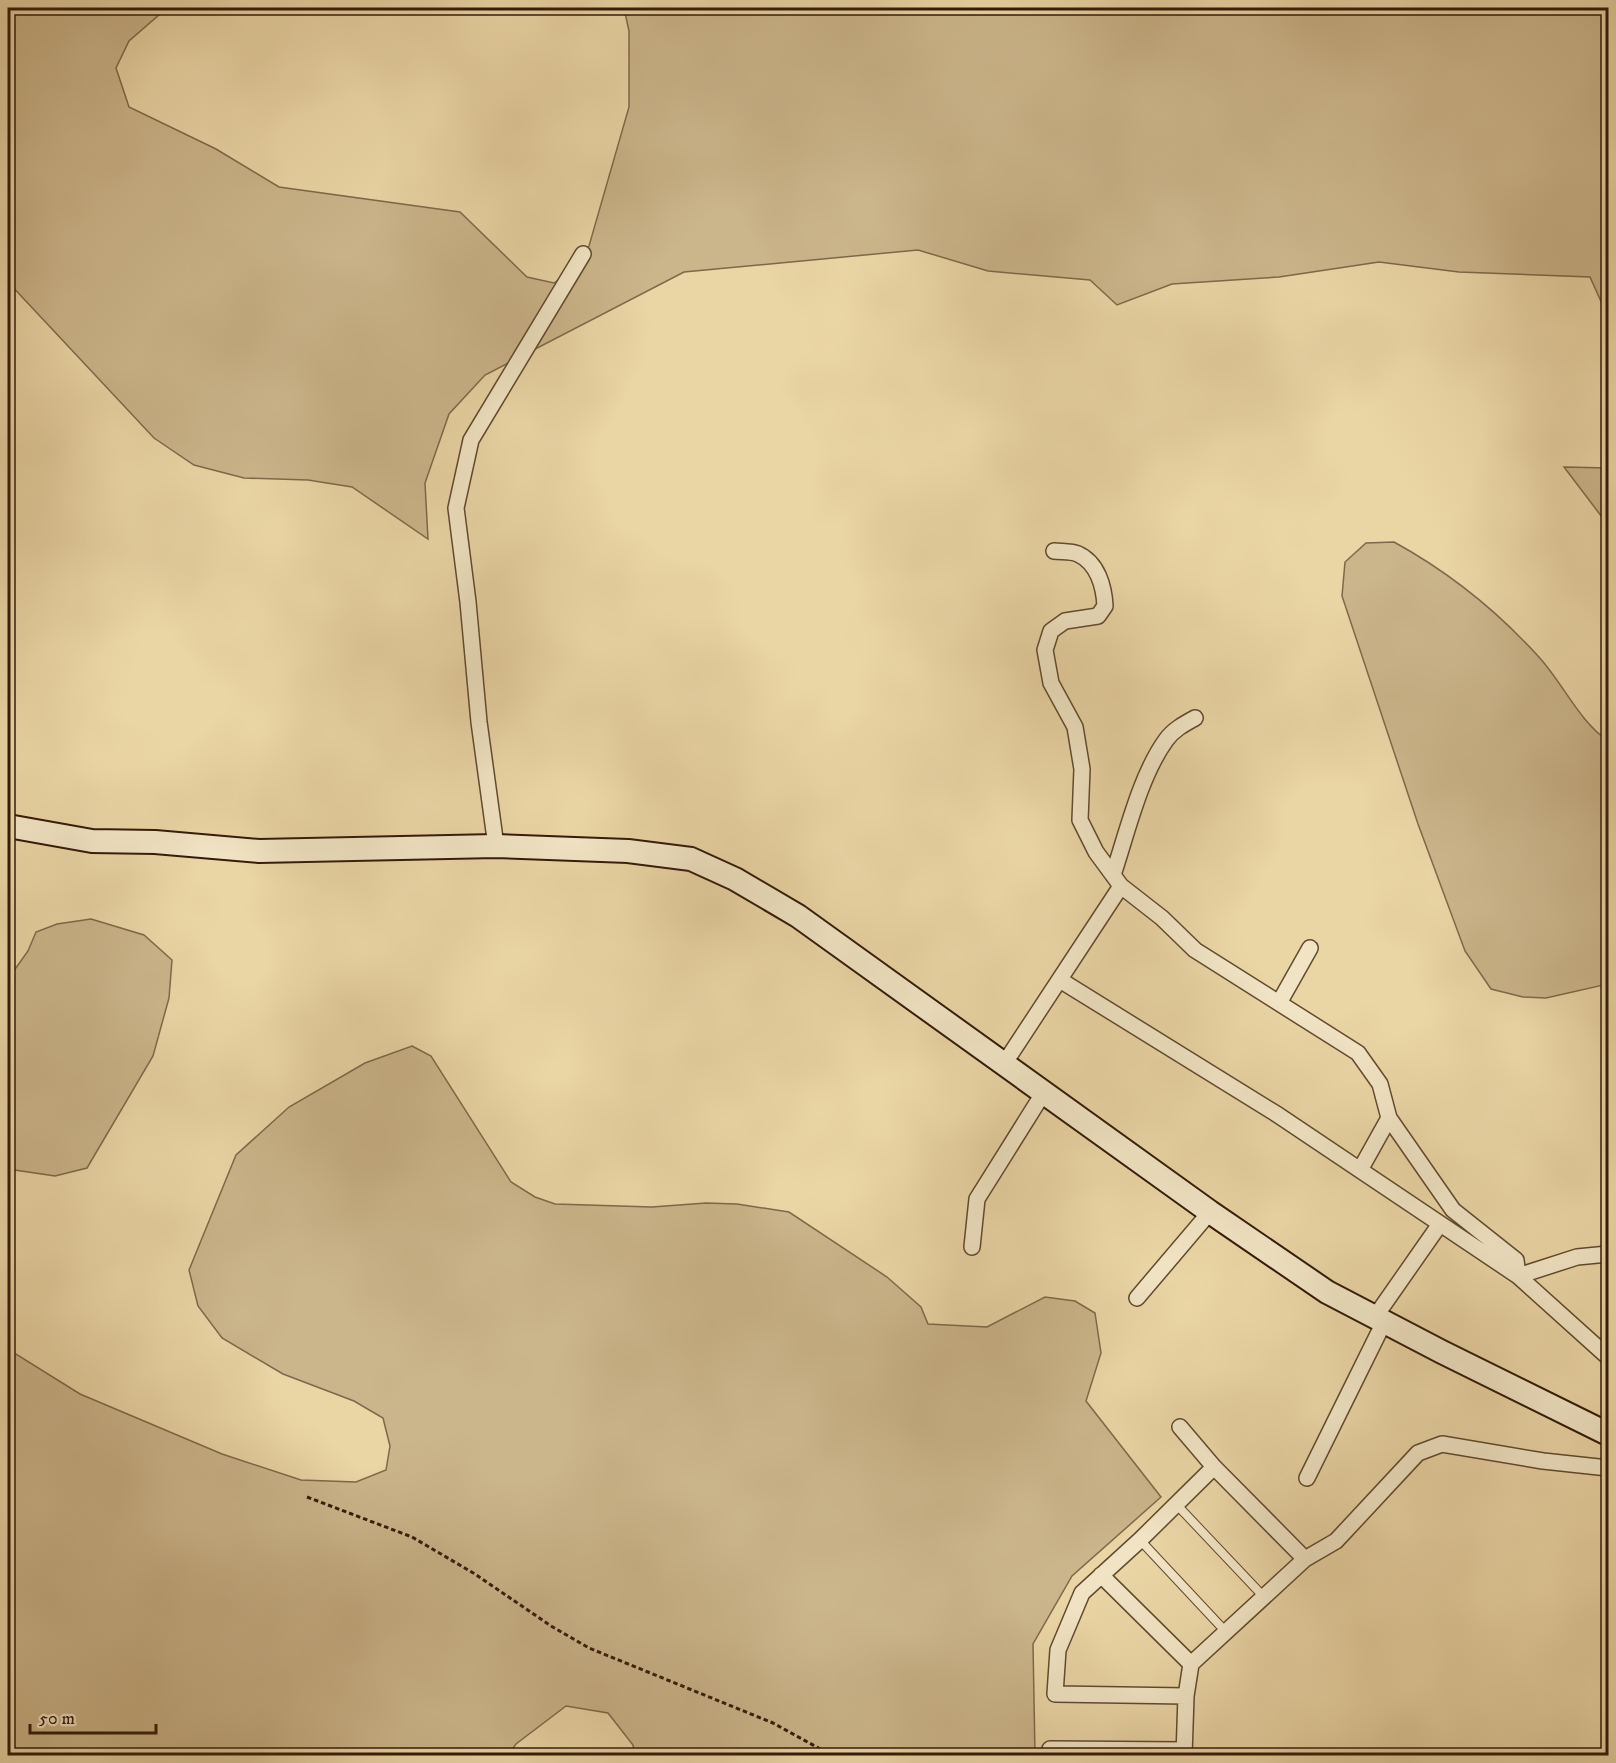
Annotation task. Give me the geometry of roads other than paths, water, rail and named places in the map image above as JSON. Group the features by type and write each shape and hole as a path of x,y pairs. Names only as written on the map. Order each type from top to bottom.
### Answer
{"street":[{"path":"496,846 479,722 468,602 456,508 471,440 584,254"},
{"path":"1054,551 1078,554 1095,569 1104,591 1105,606 1098,616 1065,621 1051,631 1045,650 1051,683 1075,727 1082,769 1080,820 1096,852 1117,880 1196,950 1358,1053 1380,1084 1389,1118 1454,1210 1516,1260 1518,1276"},
{"path":"1004,1064 1060,980 1117,880 1147,774 1166,740 1182,725 1196,718"},
{"path":"8,825 92,841 155,842 260,851 496,846 628,851 691,859 735,879 798,916 1210,1212 1327,1292 1452,1358 1606,1426"},
{"path":"1278,1003 1310,948"},
{"path":"1060,980 1278,1115 1518,1276 1608,1357"},
{"path":"972,1247 977,1199 1044,1092"},
{"path":"1360,1170 1389,1118"},
{"path":"1137,1298 1210,1212"},
{"path":"1307,1478 1379,1319 1440,1224"},
{"path":"1518,1276 1578,1257 1608,1254"},
{"path":"1180,1426 1214,1467 1305,1560"},
{"path":"1050,1755 1050,1749 1184,1753 1186,1696 1191,1664 1305,1560 1336,1541 1418,1453 1442,1444 1543,1461 1608,1468"},
{"path":"1186,1696 1055,1694 1058,1650 1082,1593 1214,1467"},
{"path":"1101,1575 1191,1664"}],"lane":[{"path":"1176,1504 1264,1598"},
{"path":"1140,1540 1226,1632"}]}
